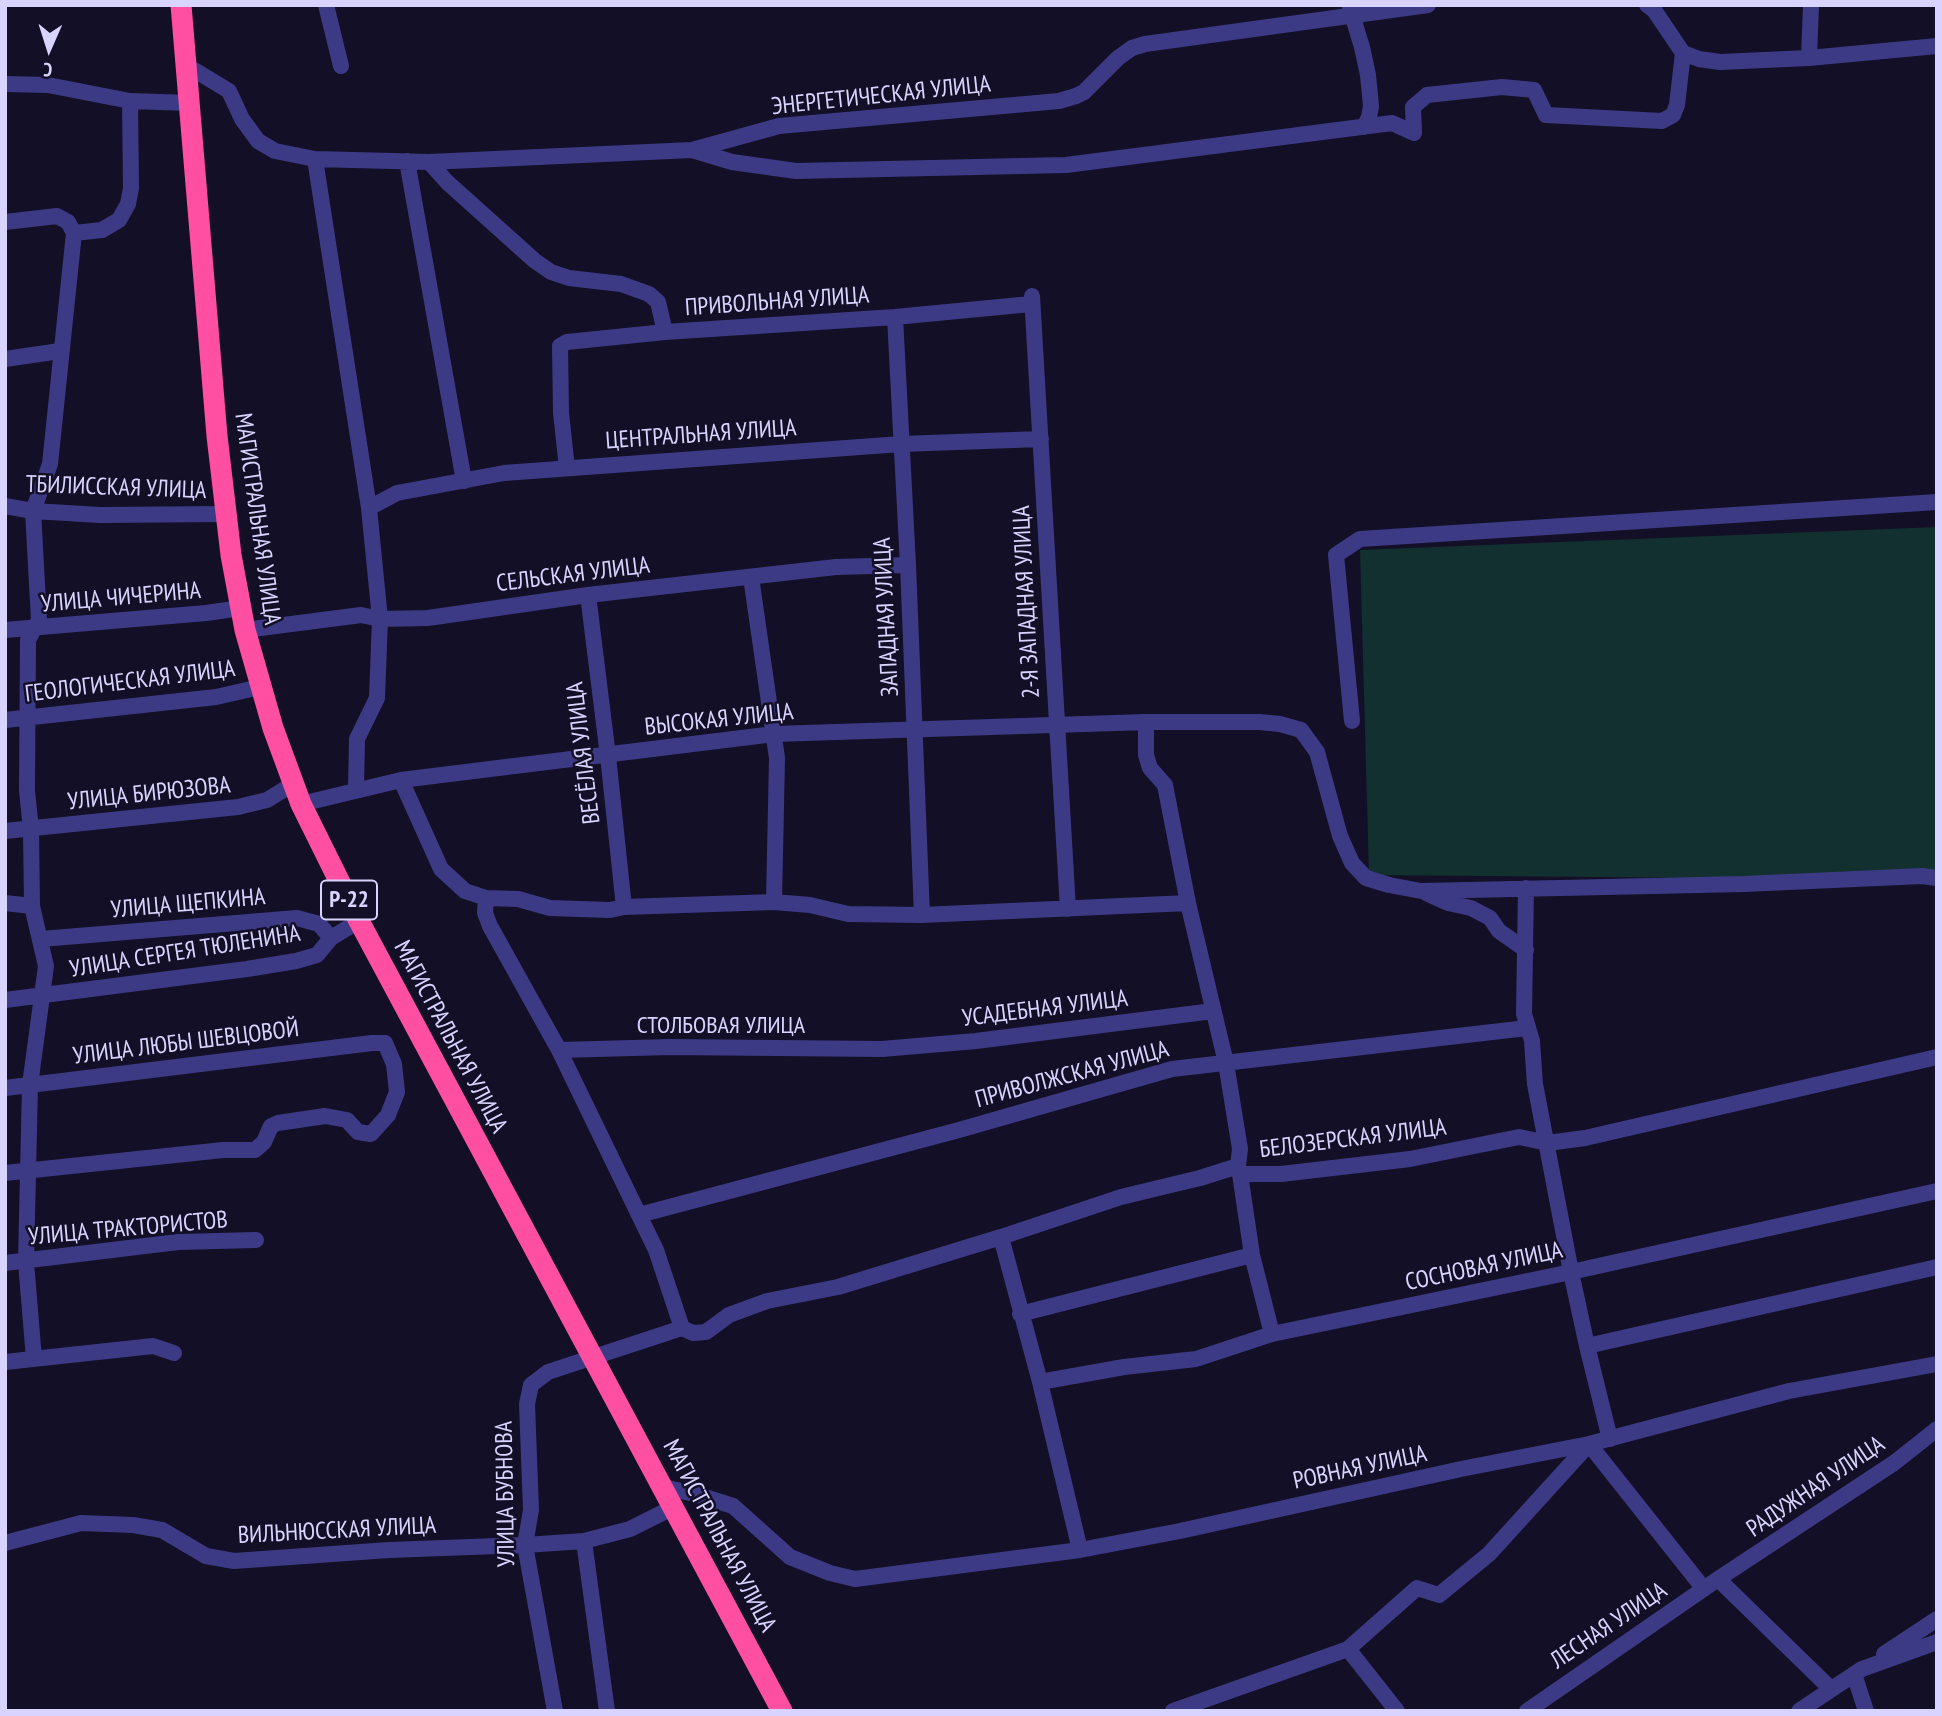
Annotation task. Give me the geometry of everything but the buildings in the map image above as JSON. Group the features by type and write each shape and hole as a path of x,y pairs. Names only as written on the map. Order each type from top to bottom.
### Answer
{"highway":[{"name":"МАГИСТРАЛЬНАЯ УЛИЦА","path":"181,5 226,514 245,630 260,687 297,794 359,921 782,1711"}],"street":[{"path":"326,5 341,66"},
{"name":"ЭНЕРГЕТИЧЕСКАЯ УЛИЦА","path":"186,65 229,90 242,119 258,141 275,150 315,159 429,162 692,150 779,126 1059,101 1084,92 1101,73 1132,48 1350,11 1428,5"},
{"path":"1647,5 1654,10 1683,53 1699,60 1720,62 1809,58 1937,46"},
{"path":"1809,58 1811,5"},
{"path":"1350,11 1362,47 1371,106 1364,127"},
{"path":"1371,106 1392,123 1414,133 1413,107 1427,95 1502,87 1535,90 1546,115 1662,121 1673,115 1677,105 1683,53"},
{"path":"5,84 48,85 130,101 189,103"},
{"path":"74,233 102,230 119,220 128,204 131,188 130,101"},
{"path":"692,150 732,162 796,171 1066,165 1392,123"},
{"path":"315,159 369,508 380,619 377,698 357,739 356,789"},
{"path":"407,161 464,481"},
{"name":"ПРИВОЛЬНАЯ УЛИЦА","path":"429,162 447,182 551,272 578,279 621,284 649,294 658,302 666,332 895,317 1032,299"},
{"path":"5,222 57,216 68,222 74,233 50,464 33,511 39,620 28,640 27,791 32,829 32,906 46,967 30,1085 26,1262 34,1359"},
{"name":"2-Я ЗАПАДНАЯ УЛИЦА","path":"1032,299 1068,909"},
{"name":"ЗАПАДНАЯ УЛИЦА","path":"895,317 922,915"},
{"path":"567,468 561,413 560,346 567,342 666,332"},
{"path":"5,359 60,352"},
{"name":"ЦЕНТРАЛЬНАЯ УЛИЦА","path":"369,508 397,494 504,473 901,444 1041,439"},
{"path":"1352,721 1336,555 1360,539 1937,502"},
{"name":"ТБИЛИССКАЯ УЛИЦА","path":"5,506 33,511 100,515 226,514"},
{"name":"СЕЛЬСКАЯ УЛИЦА","path":"245,630 361,615 380,619 428,618 588,595 836,567 908,565"},
{"path":"751,577 778,780 774,902"},
{"name":"ВЕСЁЛАЯ УЛИЦА","path":"588,595 624,907"},
{"name":"УЛИЦА ЧИЧЕРИНА","path":"5,630 241,608"},
{"name":"ГЕОЛОГИЧЕСКАЯ УЛИЦА","path":"5,720 216,697 260,687"},
{"path":"1146,722 1146,755 1150,768 1165,785 1188,903 1226,1063 1240,1149 1239,1170 1252,1255 1272,1334"},
{"name":"ВЫСОКАЯ УЛИЦА","path":"297,794 356,789 401,780 774,734 1056,724 1259,722 1301,730 1317,752 1340,836 1352,863 1366,878 1421,891"},
{"path":"401,780 441,869 465,891 486,898 518,899 550,908 610,910 624,907 774,902 810,905 848,914 922,915 1188,903"},
{"name":"УЛИЦА БИРЮЗОВА","path":"5,831 238,807 297,794"},
{"path":"1421,891 1744,884 1923,876 1937,878"},
{"path":"1526,888 1524,1014 1532,1041 1535,1084 1571,1272 1610,1439"},
{"path":"1421,891 1471,908 1490,918 1499,931 1526,950"},
{"path":"486,898 485,914 490,926 559,1050 656,1250 682,1328"},
{"path":"5,903 32,906"},
{"name":"УЛИЦА ЩЕПКИНА","path":"41,939 297,918 318,924 331,938"},
{"name":"УЛИЦА СЕРГЕЯ ТЮЛЕНИНА","path":"5,1000 296,961 317,955 331,938 359,921"},
{"name":"УСАДЕБНАЯ УЛИЦА","path":"882,1049 976,1041 1213,1011"},
{"name":"ПРИВОЛЖСКАЯ УЛИЦА","path":"639,1215 959,1130 1172,1069 1527,1028"},
{"name":"УЛИЦА ЛЮБЫ ШЕВЦОВОЙ","path":"5,1088 372,1043 385,1043 394,1065 397,1093 388,1115 370,1134 358,1132 348,1120 325,1116 271,1126 264,1142 255,1150 223,1150 30,1170"},
{"name":"СТОЛБОВАЯ УЛИЦА","path":"559,1050 670,1047 882,1049"},
{"name":"БЕЛОЗЕРСКАЯ УЛИЦА","path":"592,1356 682,1328 700,1334 729,1315 767,1301 838,1287 1121,1197 1200,1178 1239,1170 1281,1174 1410,1159 1519,1137 1548,1143 1585,1138 1937,1057"},
{"path":"5,1173 30,1170"},
{"name":"СОСНОВАЯ УЛИЦА","path":"1040,1382 1124,1367 1196,1359 1272,1334 1571,1272 1937,1191"},
{"path":"1001,1237 1040,1382 1080,1550"},
{"name":"УЛИЦА ТРАКТОРИСТОВ","path":"5,1263 178,1242 256,1240"},
{"path":"1020,1314 1252,1255"},
{"path":"1587,1346 1937,1267"},
{"path":"5,1362 153,1346 174,1353"},
{"name":"УЛИЦА БУБНОВА","path":"555,1711 525,1545 531,1510 527,1404 531,1385 548,1372 592,1356"},
{"name":"РОВНАЯ УЛИЦА","path":"663,1487 695,1493 733,1506 789,1558 855,1579 1080,1550 1180,1531 1461,1469 1589,1444 1789,1391 1937,1364"},
{"name":"РАДУЖНАЯ УЛИЦА","path":"1718,1579 1894,1463 1937,1429"},
{"path":"1173,1711 1201,1706 1348,1649 1417,1588 1439,1595 1489,1554 1589,1444 1704,1589"},
{"name":"ВИЛЬНЮССКАЯ УЛИЦА","path":"5,1543 82,1523 133,1525 162,1530 206,1556 234,1561 389,1550 584,1541 630,1529 674,1507"},
{"path":"584,1541 607,1711"},
{"path":"1718,1579 1831,1689"},
{"name":"ЛЕСНАЯ УЛИЦА","path":"1527,1711 1718,1579"},
{"path":"1799,1711 1937,1619"},
{"path":"1858,1672 1937,1642"},
{"path":"1348,1649 1397,1711"},
{"path":"1858,1672 1866,1711"}],"green space":[{"path":"1937,527 1937,880 1369,875 1360,550"}]}
